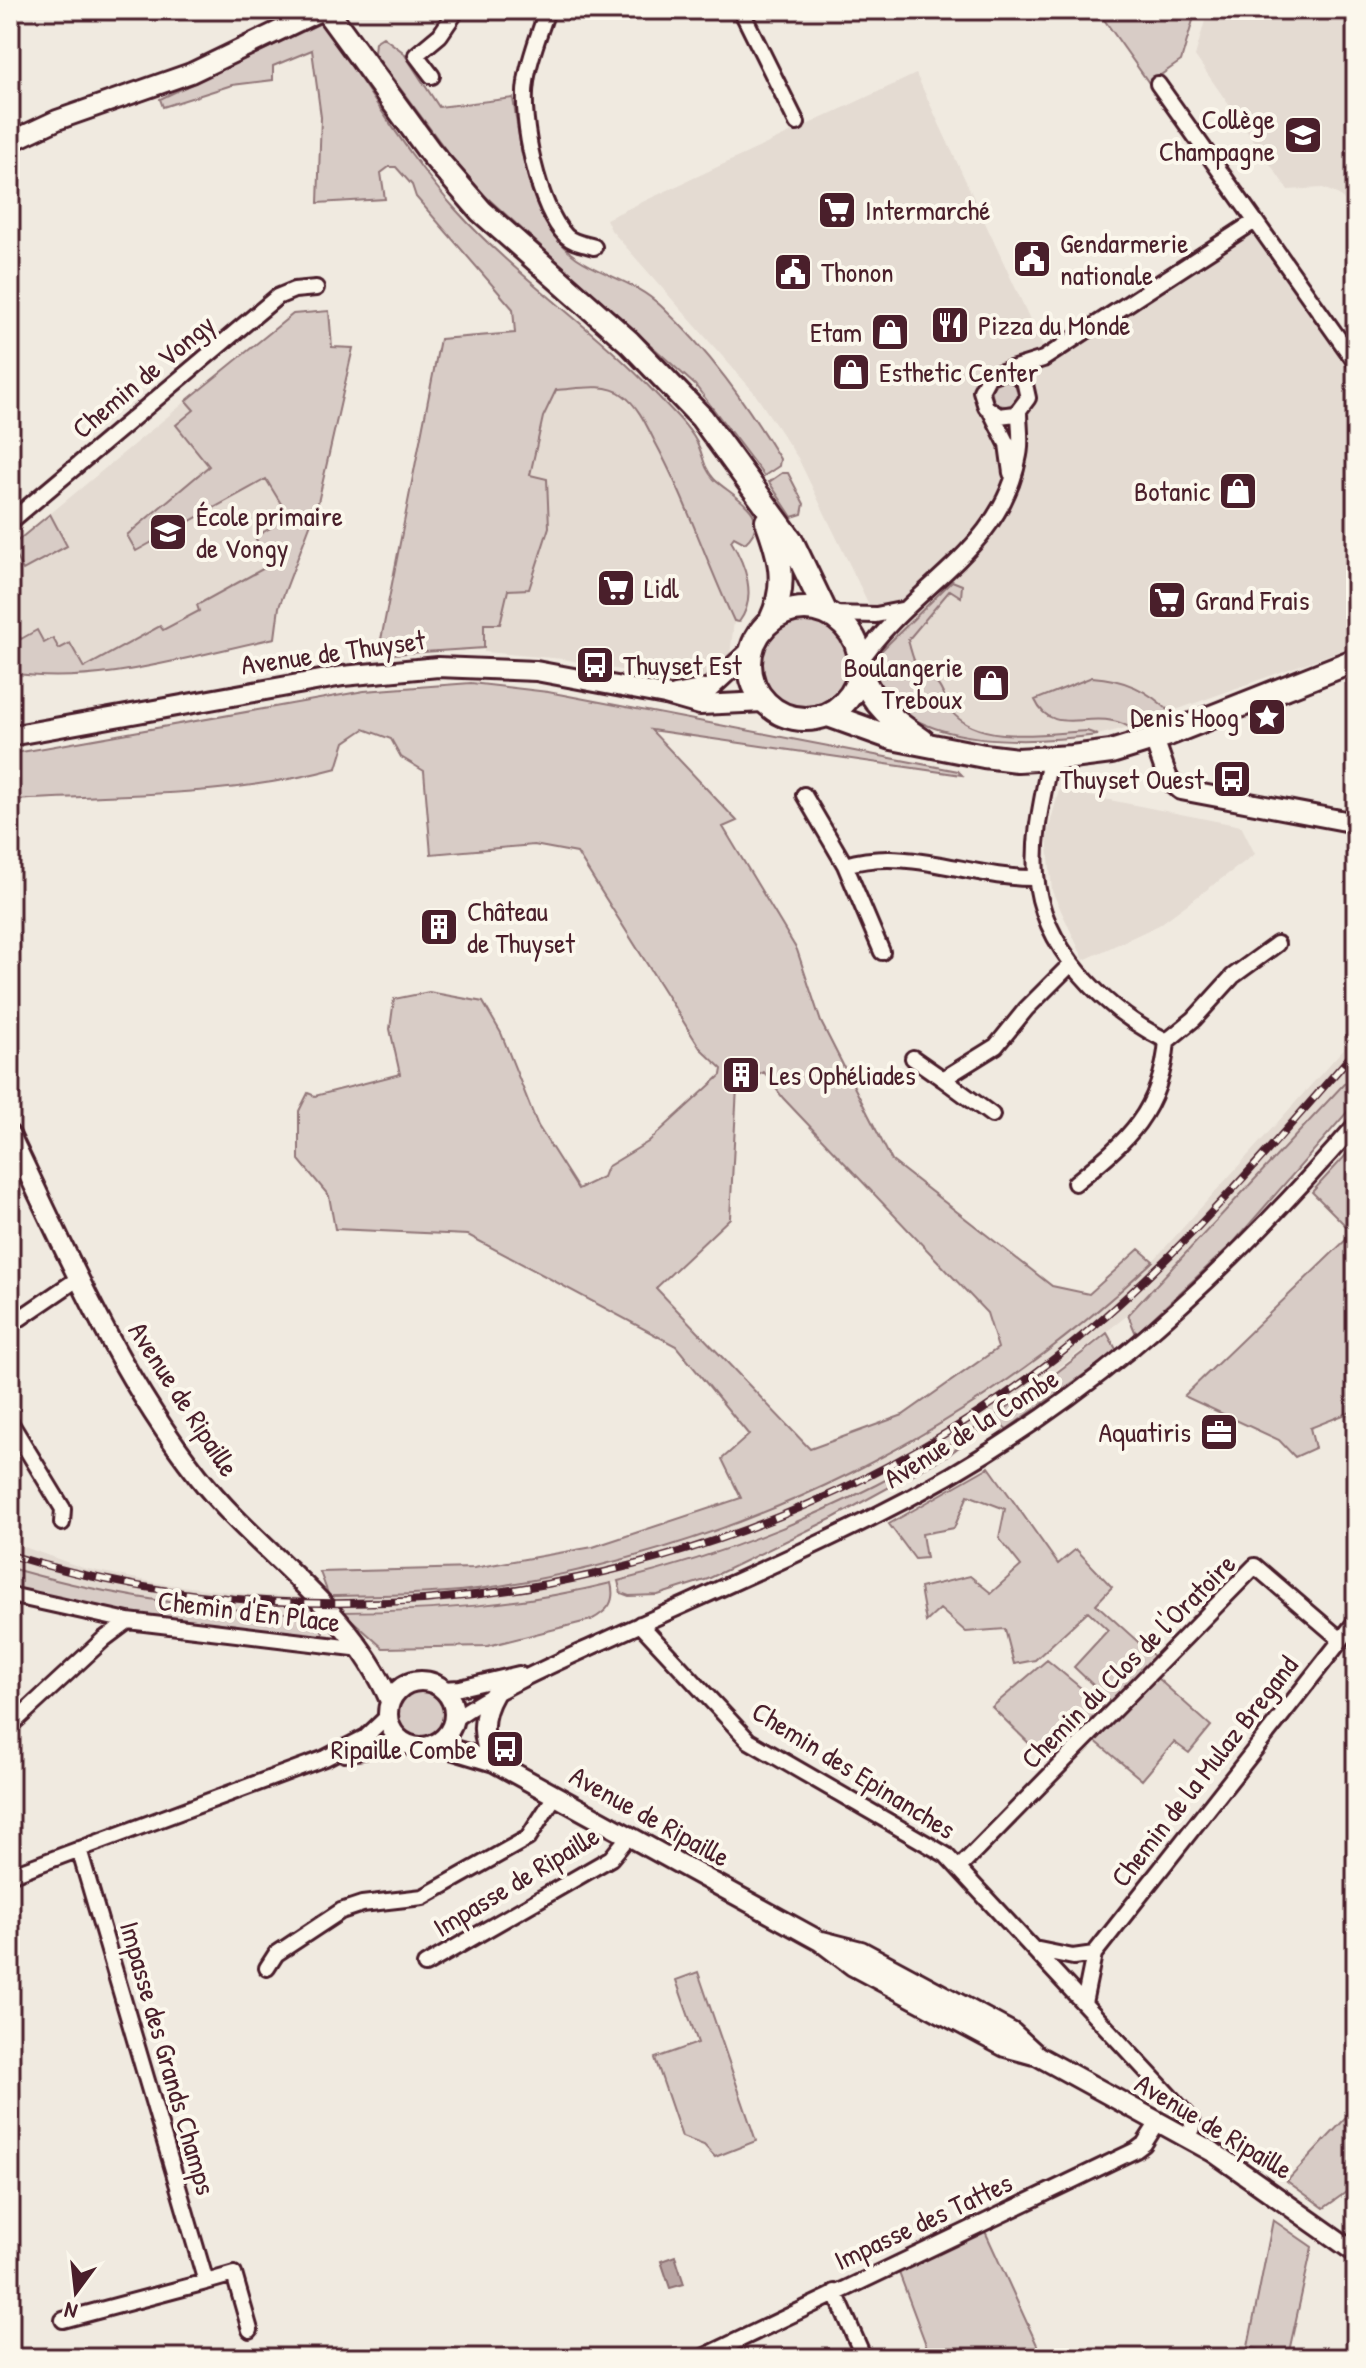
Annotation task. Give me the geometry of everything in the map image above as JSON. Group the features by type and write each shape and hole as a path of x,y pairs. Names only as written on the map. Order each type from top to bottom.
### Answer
{"main road":[{"path":"318,13 473,203 667,379 710,429 791,540 827,613 853,636 860,666 875,703 924,742"},
{"path":"759,498 781,567 780,595 771,620 759,633 751,650 751,678 764,702 794,718 828,715 892,738 1000,758 1050,759 1105,753 1154,739 1356,660"},
{"path":"771,620 798,609 827,613"},
{"path":"828,715 850,697 860,666"}],"street":[{"path":"432,76 416,55 440,35 457,10"},
{"path":"547,10 526,81 529,135 539,182 553,216 572,240 594,247"},
{"path":"741,10 797,123"},
{"path":"10,142 83,110 179,78 318,13"},
{"path":"1158,84 1356,363"},
{"path":"1012,478 1008,448 982,399 984,382 992,373 1043,359 1255,221"},
{"name":"Chemin de Vongy","path":"10,522 277,297 294,290 316,288"},
{"path":"991,412 1008,416 1019,412 1027,402 1028,387 1043,359"},
{"path":"1008,370 1019,374 1028,387"},
{"path":"860,666 902,610 983,536 999,512 1020,448 1019,412"},
{"path":"827,613 876,615 902,610"},
{"name":"Avenue de Thuyset","path":"665,695 710,688 751,650"},
{"name":"Avenue de Thuyset","path":"10,736 406,668 468,666 532,670 665,695 700,705 764,702"},
{"path":"1154,739 1168,779 1181,790 1356,823"},
{"path":"1050,759 1035,846 1036,878 1043,906 1071,964 1120,1012 1167,1041"},
{"path":"804,795 845,865 882,952"},
{"path":"845,865 885,858 912,859 1013,878 1036,878"},
{"path":"1075,1183 1127,1139 1143,1118 1164,1076 1167,1041 1194,1019 1233,976 1277,944"},
{"path":"943,1079 996,1046 1036,998 1071,964"},
{"path":"913,1058 992,1115"},
{"name":"Avenue de la Combe","path":"454,1719 539,1670 909,1499 990,1452 1063,1403 1126,1355 1211,1281 1263,1229 1356,1124"},
{"name":"Avenue de Ripaille","path":"10,1135 79,1278 136,1386 198,1476 230,1514 307,1585 365,1651 412,1682"},
{"path":"10,1325 79,1278"},
{"path":"10,1422 63,1509 62,1523"},
{"name":"Chemin du Clos de l'Oratoire","path":"959,1868 1255,1566 1340,1639"},
{"name":"Chemin d'En Place","path":"10,1595 128,1621 365,1651"},
{"name":"Chemin d'En Place","path":"10,1726 104,1639 128,1621"},
{"name":"Chemin de la Mulaz Bregand","path":"1084,2003 1094,1954 1356,1621"},
{"name":"Chemin des Epinanches","path":"640,1624 749,1741 924,1840 959,1868 1191,2119 1193,2128 1188,2138"},
{"name":"Avenue de Ripaille","path":"365,1651 389,1709"},
{"name":"Avenue de la Combe","path":"442,1689 460,1688 539,1670"},
{"path":"10,1875 325,1758 361,1740 389,1709 397,1690 412,1682 427,1682 442,1689 452,1702 454,1719 447,1735 434,1744 420,1747 405,1744 325,1758"},
{"path":"494,1694 484,1716 483,1734 494,1762"},
{"path":"389,1709 394,1734 405,1744"},
{"name":"Avenue de Ripaille","path":"454,1719 494,1762"},
{"name":"Avenue de Ripaille","path":"434,1744 494,1762 820,1941 861,1951 950,2008 1013,2033 1038,2056 1188,2138 1356,2253"},
{"path":"267,1968 276,1954 351,1906 423,1897 528,1838 555,1796"},
{"name":"Impasse de Ripaille","path":"425,1965 611,1858 629,1836"},
{"name":"Impasse des Grands Champs","path":"79,1849 206,2282"},
{"path":"1034,1949 1073,1957 1094,1954"},
{"name":"Impasse des Tattes","path":"701,2358 1136,2150 1144,2144 1158,2122"},
{"path":"63,2320 234,2274 250,2330"},
{"path":"835,2292 864,2358"}],"shaded area":[{"path":"1196,10 1181,61 1149,83 1098,11"},
{"name":"Collège Champagne","path":"1208,10 1356,10 1356,212 1339,195 1323,188 1288,190 1195,56"},
{"path":"321,23 403,142 456,210 504,258 608,347 657,395 691,433 711,475 753,514 756,523 745,543 734,537 731,541 745,570 749,591 745,612 739,622 734,621 676,485 633,404 623,395 608,389 556,390 543,417 530,475 547,479 549,527 529,589 508,590 500,624 484,624 484,648 378,655 440,339 515,333 513,309 416,197 412,185 396,167 389,167 381,173 385,199 318,203 321,117 312,50 273,66 273,80 232,85 163,107 160,99"},
{"path":"383,37 403,52 439,107 513,98 530,185 538,207 561,244 577,258 641,291 678,323 711,359 740,398 780,459 779,466 764,476 695,385 483,194 454,161 374,53 375,42"},
{"path":"916,74 1047,356 1255,221 1356,363 1356,645 1129,727 1098,735 1035,741 981,737 917,721 875,672 880,652 887,642 798,458 753,391 611,230 606,219"},
{"path":"329,311 332,347 353,348 317,507 279,607 275,638 110,673 43,676 10,673 10,636 17,632 21,639 37,630 44,643 53,638 59,649 70,643 84,668 160,626 163,630 199,611 197,605 270,565 255,537 289,517 266,479 136,551 127,535 209,466 176,425 194,410 186,401 293,314"},
{"path":"1005,380 1014,384 1018,393 1014,402 1005,406 996,402 992,393 996,384"},
{"path":"607,388 622,395 638,411 685,498 734,621 730,656 716,670 698,680 677,681 563,659 484,652 484,624 500,624 509,590 529,589 549,527 547,480 530,475 543,417 556,390"},
{"name":"École primaire de Vongy","path":"196,393 270,483 289,517 317,507 279,607 275,638 125,670 50,676 10,673 10,547"},
{"path":"782,473 788,473 804,504 802,514 792,517 769,482"},
{"path":"50,514 67,546 23,570 10,547"},
{"path":"952,581 962,585 961,597 950,590 908,640 915,662 939,687 951,711 963,722 996,733 1034,735 1087,731 1098,735 1041,740 976,737 917,721 894,704 877,682 880,652"},
{"path":"805,618 823,621 838,631 848,646 851,664 848,682 838,697 823,707 805,710 787,707 772,697 762,682 759,664 762,646 772,631 787,621"},
{"path":"1092,677 1135,687 1171,713 1129,727 1115,721 1063,721 1043,712 1035,700"},
{"path":"471,683 548,692 958,771 962,775 651,730 737,821 723,827 797,950 821,1022 892,1161 1052,1286 1089,1294 1139,1249 1153,1261 1083,1323 1009,1379 932,1429 851,1473 767,1511 680,1543 591,1568 499,1586 436,1593 329,1596 320,1572 474,1568 593,1547 741,1498 722,1459 749,1435 676,1346 468,1235 335,1229 329,1196 299,1160 299,1111 308,1093 315,1096 400,1074 390,1029 394,999 429,992 483,1002 501,1033 538,1126 578,1189 603,1177 607,1167 648,1142 721,1075 722,1069 700,1048 577,853 534,845 431,854 424,771 401,757 391,739 364,729 345,742 337,768 297,777 175,793 10,800 10,754 364,691","holes":["764,1072 783,1098 987,1313 998,1348 903,1415 810,1449 656,1288 730,1218 737,1087"]},
{"path":"1059,790 1241,826 1255,854 1159,925 1084,960 1052,891 1047,835"},
{"path":"1356,1035 1356,1071 1128,1315 1001,1412 912,1467 832,1508 747,1542 663,1570 585,1590 501,1603 416,1611 343,1612 329,1596 497,1587 659,1551 903,1448 991,1393 1112,1300 1153,1261"},
{"path":"1356,1071 1356,1102 1234,1242 1136,1334 1128,1315"},
{"path":"1356,1144 1356,1280 1345,1291 1356,1303 1356,1410 1310,1428 1315,1448 1295,1457 1279,1440 1184,1396 1353,1233 1312,1192"},
{"path":"1107,1333 1117,1351 1007,1429 994,1420 950,1454 833,1518 708,1579 658,1595 629,1596 621,1593 618,1581 685,1563 750,1540 876,1485 996,1415"},
{"path":"989,1467 1058,1564 1076,1549 1112,1587 1096,1604 1156,1658 1113,1704 1074,1667 1108,1630 1088,1611 1035,1660 1014,1664 1005,1629 966,1632 940,1609 926,1622 920,1588 970,1576 991,1593 1021,1566 999,1538 1005,1509 968,1495 954,1528 922,1534 926,1558 915,1559 889,1524"},
{"path":"10,1542 83,1568 157,1583 256,1595 307,1597 318,1614 210,1608 134,1598 47,1579 10,1568"},
{"path":"10,1568 86,1587 162,1601 240,1610 318,1614 323,1634 318,1639 131,1614 10,1587"},
{"path":"611,1583 609,1605 591,1620 488,1646 383,1648 343,1612 478,1605 545,1597"},
{"path":"1047,1660 1104,1707 1047,1761 992,1707"},
{"path":"1156,1677 1211,1726 1189,1753 1174,1742 1142,1780 1094,1740"},
{"path":"421,1691 438,1698 445,1715 438,1732 421,1739 404,1732 397,1715 404,1698"},
{"path":"698,1972 756,2141 715,2157 704,2145 682,2137 655,2058 698,2043 676,1980"},
{"path":"1356,2107 1356,2185 1324,2208 1287,2181"},
{"path":"1273,2220 1312,2247 1288,2356 1248,2347"},
{"path":"984,2229 1043,2358 931,2358 898,2270"},
{"path":"675,2256 684,2284 670,2288 661,2261"}],"railway":[{"path":"10,1555 143,1587 278,1602 413,1601 548,1584 680,1552 807,1505 929,1443 1042,1368 1086,1333 1207,1217 1356,1050"}],"place":[{"name":"Collège Champagne","path":"1303,135"},
{"name":"Intermarché","path":"837,210"},
{"name":"Gendarmerie nationale","path":"1032,259"},
{"name":"Thonon","path":"793,272"},
{"name":"Pizza du Monde","path":"950,325"},
{"name":"Etam","path":"890,332"},
{"name":"Esthetic Center","path":"851,372"},
{"name":"Botanic","path":"1238,491"},
{"name":"École primaire de Vongy","path":"168,532"},
{"name":"Lidl","path":"616,588"},
{"name":"Grand Frais","path":"1167,600"},
{"name":"Thuyset Est","path":"595,665"},
{"name":"Boulangerie Treboux","path":"991,683"},
{"name":"Denis Hoog","path":"1267,717"},
{"name":"Thuyset Ouest","path":"1232,779"},
{"name":"Château de Thuyset","path":"439,927"},
{"name":"Les Ophéliades","path":"741,1075"},
{"name":"Aquatiris","path":"1219,1432"},
{"name":"Ripaille Combe","path":"505,1749"}]}
